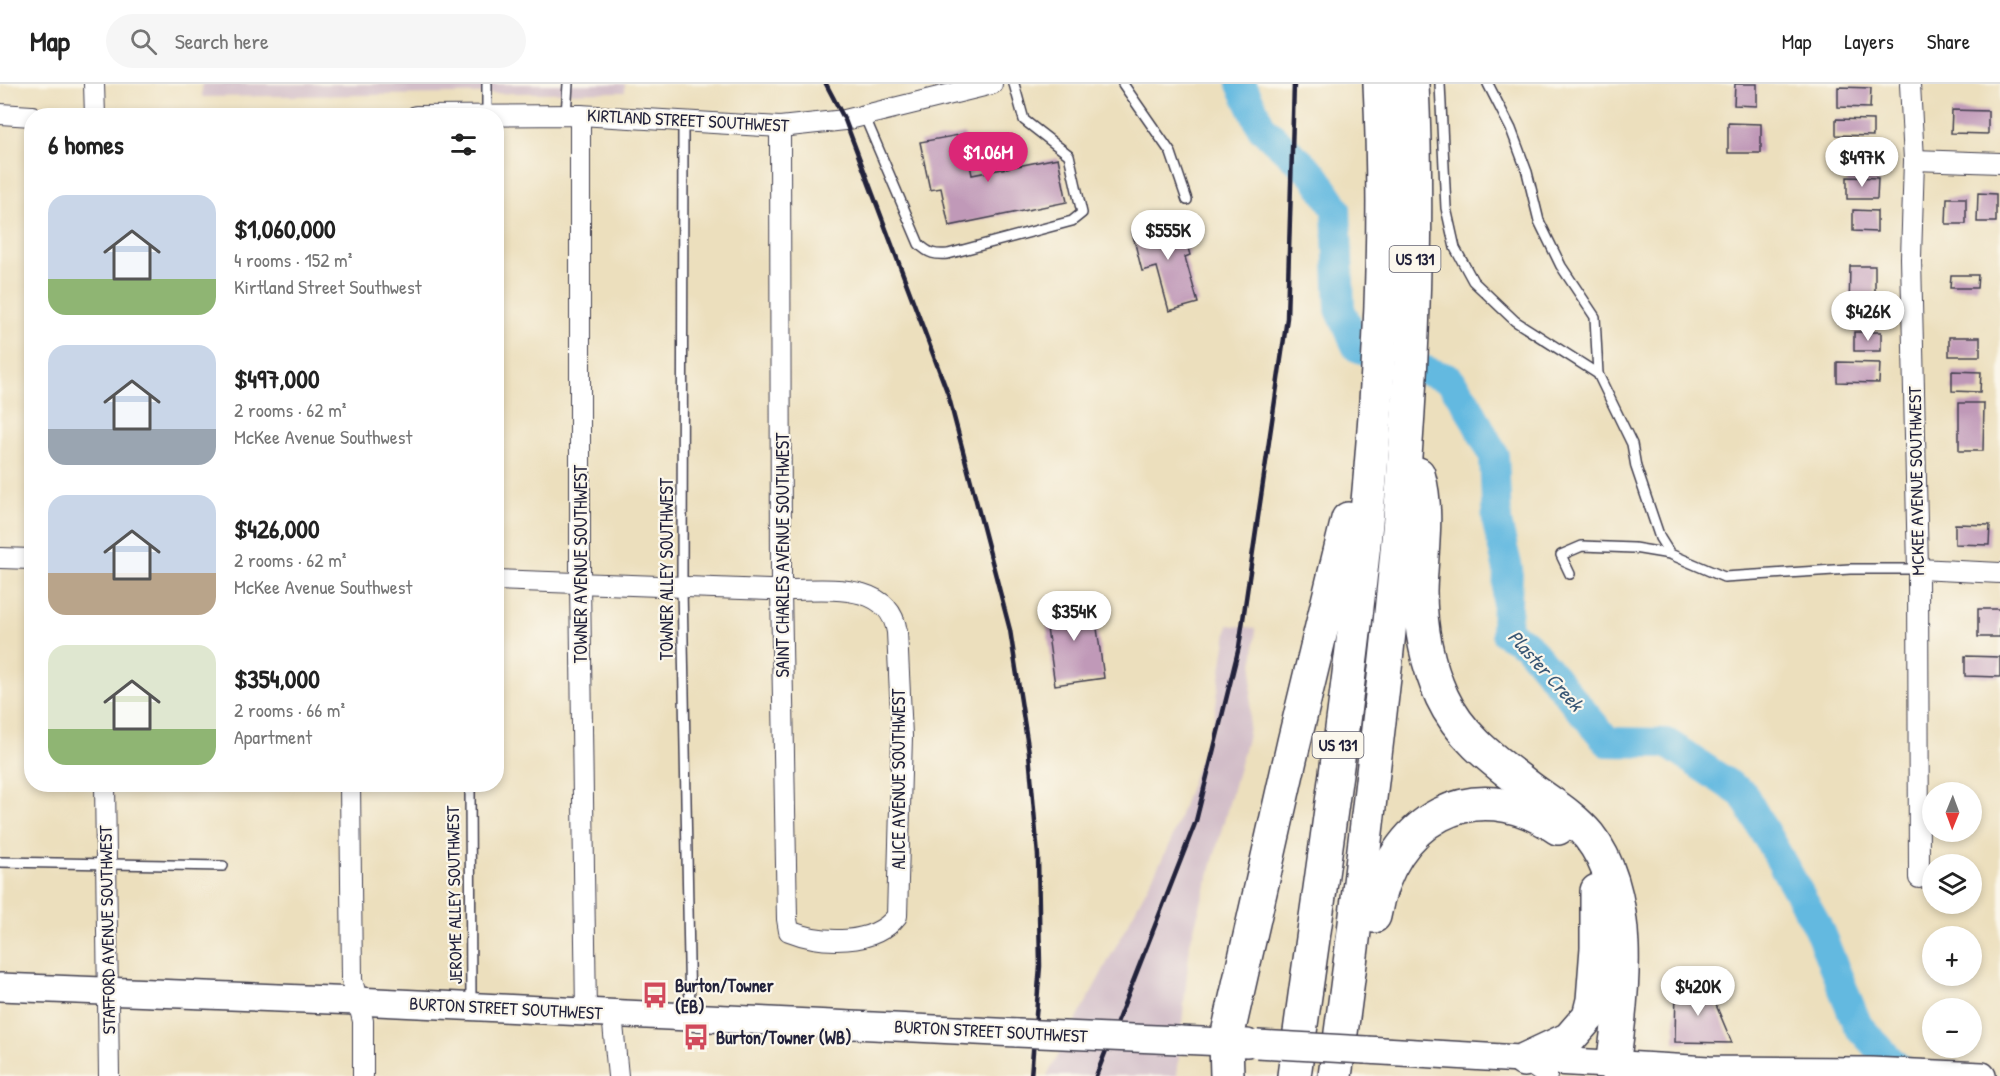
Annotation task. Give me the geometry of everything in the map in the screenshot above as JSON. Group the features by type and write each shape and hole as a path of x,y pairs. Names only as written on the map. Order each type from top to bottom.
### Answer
{"highway":[{"name":"US 131","path":"1294,1076 1353,638 1377,411 1383,207 1380,84"},
{"name":"US 131","path":"1335,1076 1389,640 1407,434 1413,349 1416,229 1412,84"},
{"path":"1227,1076 1242,1043 1294,742 1377,411"},
{"path":"1407,434 1424,494 1421,615 1428,657 1443,699 1475,744 1580,826 1602,856 1612,884 1619,918 1622,953 1613,1070"},
{"path":"1350,969 1370,937 1377,897 1389,864 1417,829 1442,814 1478,805 1511,806 1538,816 1564,833 1590,868 1598,905 1593,1000 1589,1016 1569,1039 1536,1068"}],"main road":[{"name":"BURTON STREET SOUTHWEST","path":"0,987 356,1000 1242,1043 1366,1050 1536,1068 1789,1074 1870,1071 1982,1076"}],"street":[{"path":"94,84 95,108"},
{"name":"KIRTLAND STREET SOUTHWEST","path":"504,115 573,115 780,127 864,115 992,84"},
{"name":"MCKEE AVENUE SOUTHWEST","path":"1910,84 1914,160 1911,258 1918,569 1919,878"},
{"path":"0,114 24,116"},
{"name":"TOWNER AVENUE SOUTHWEST","path":"573,115 580,584 599,1013 618,1076"},
{"name":"SAINT CHARLES AVENUE SOUTHWEST","path":"780,127 781,590 787,919 789,931 805,938 840,938"},
{"path":"1914,160 2000,163"},
{"path":"0,558 24,559"},
{"path":"1918,569 2000,573"},
{"path":"504,580 781,590"},
{"name":"ALICE AVENUE SOUTHWEST","path":"781,590 865,593 885,604 894,617 897,632 902,736 897,916 887,928 869,937 840,938"},
{"name":"STAFFORD AVENUE SOUTHWEST","path":"105,792 109,1076"},
{"path":"350,792 352,980 363,1021 363,1076"}],"lane":[{"path":"487,84 487,108"},
{"path":"568,84 573,115"},
{"path":"864,115 919,244 927,252 936,255 948,254 1072,221 1082,213 1069,154 1024,120 1014,84"},
{"path":"1124,84 1171,153 1187,200"},
{"path":"1440,84 1439,112 1446,208 1455,248 1473,281 1515,321 1598,374"},
{"path":"1488,84 1511,129 1527,172 1539,221 1561,266 1595,317 1598,374 1632,444 1636,467 1660,538 1670,554"},
{"name":"TOWNER ALLEY SOUTHWEST","path":"683,121 682,587 690,1017"},
{"path":"1570,574 1561,555 1582,546 1634,548 1670,554 1724,577 1829,570 1918,569"},
{"name":"JEROME ALLEY SOUTHWEST","path":"470,792 471,1006"},
{"path":"0,862 223,866"}],"shaded area":[{"path":"202,84 625,84 625,92 202,97"},
{"path":"1228,625 1256,628 1248,735 1190,943 1177,1076 1047,1076 1169,846 1214,718"}],"building":[{"path":"1735,84 1757,84 1757,106 1734,105"},
{"path":"1838,87 1871,88 1870,108 1838,107"},
{"path":"1952,110 1988,111 1988,134 1951,133"},
{"path":"1836,119 1873,120 1873,136 1836,135"},
{"path":"1728,123 1761,124 1761,153 1728,153"},
{"path":"964,134 972,175 1058,158 1067,202 949,226 941,188 930,190 920,142"},
{"path":"1838,146 1877,147 1876,166 1838,166"},
{"path":"1847,177 1878,178 1877,199 1847,199"},
{"path":"1978,193 1996,194 1996,222 1977,222"},
{"path":"1947,198 1966,198 1966,224 1946,224"},
{"path":"1853,210 1877,211 1877,232 1853,231"},
{"path":"1180,219 1190,255 1185,257 1198,303 1169,311 1157,267 1142,271 1132,232"},
{"path":"1850,266 1875,266 1875,310 1849,310"},
{"path":"1951,275 1978,275 1977,288 1950,288"},
{"path":"1854,332 1881,332 1881,351 1854,351"},
{"path":"1949,337 1980,337 1980,356 1949,356"},
{"path":"1837,362 1880,363 1879,383 1837,382"},
{"path":"1952,371 1981,372 1980,392 1952,391"},
{"path":"1959,403 1984,403 1983,451 1959,451"},
{"path":"1955,524 1990,525 1989,545 1955,544"},
{"path":"1093,600 1104,678 1055,685 1044,607"},
{"path":"1978,609 2000,609 2000,637 1978,637"},
{"path":"1965,656 2000,657 2000,677 1965,676"},
{"path":"1676,985 1708,986 1732,1043 1675,1042"}],"waterway":[{"name":"Plaster Creek","path":"1241,84 1262,128 1314,175 1336,208 1340,309 1357,347 1449,379 1466,402 1494,456 1497,523 1508,569 1506,633 1526,644 1608,742 1667,743 1743,794 1816,923 1858,1026 1905,1076"}],"railway":[{"path":"826,84 845,120 948,394 1010,630 1029,753 1038,856 1040,966 1031,1076"},
{"path":"1096,1076 1196,821 1239,647 1287,318 1294,84"}],"place":[{"name":"Burton/Towner (EB)","path":"655,995"},
{"name":"Burton/Towner (WB)","path":"696,1037"}]}
